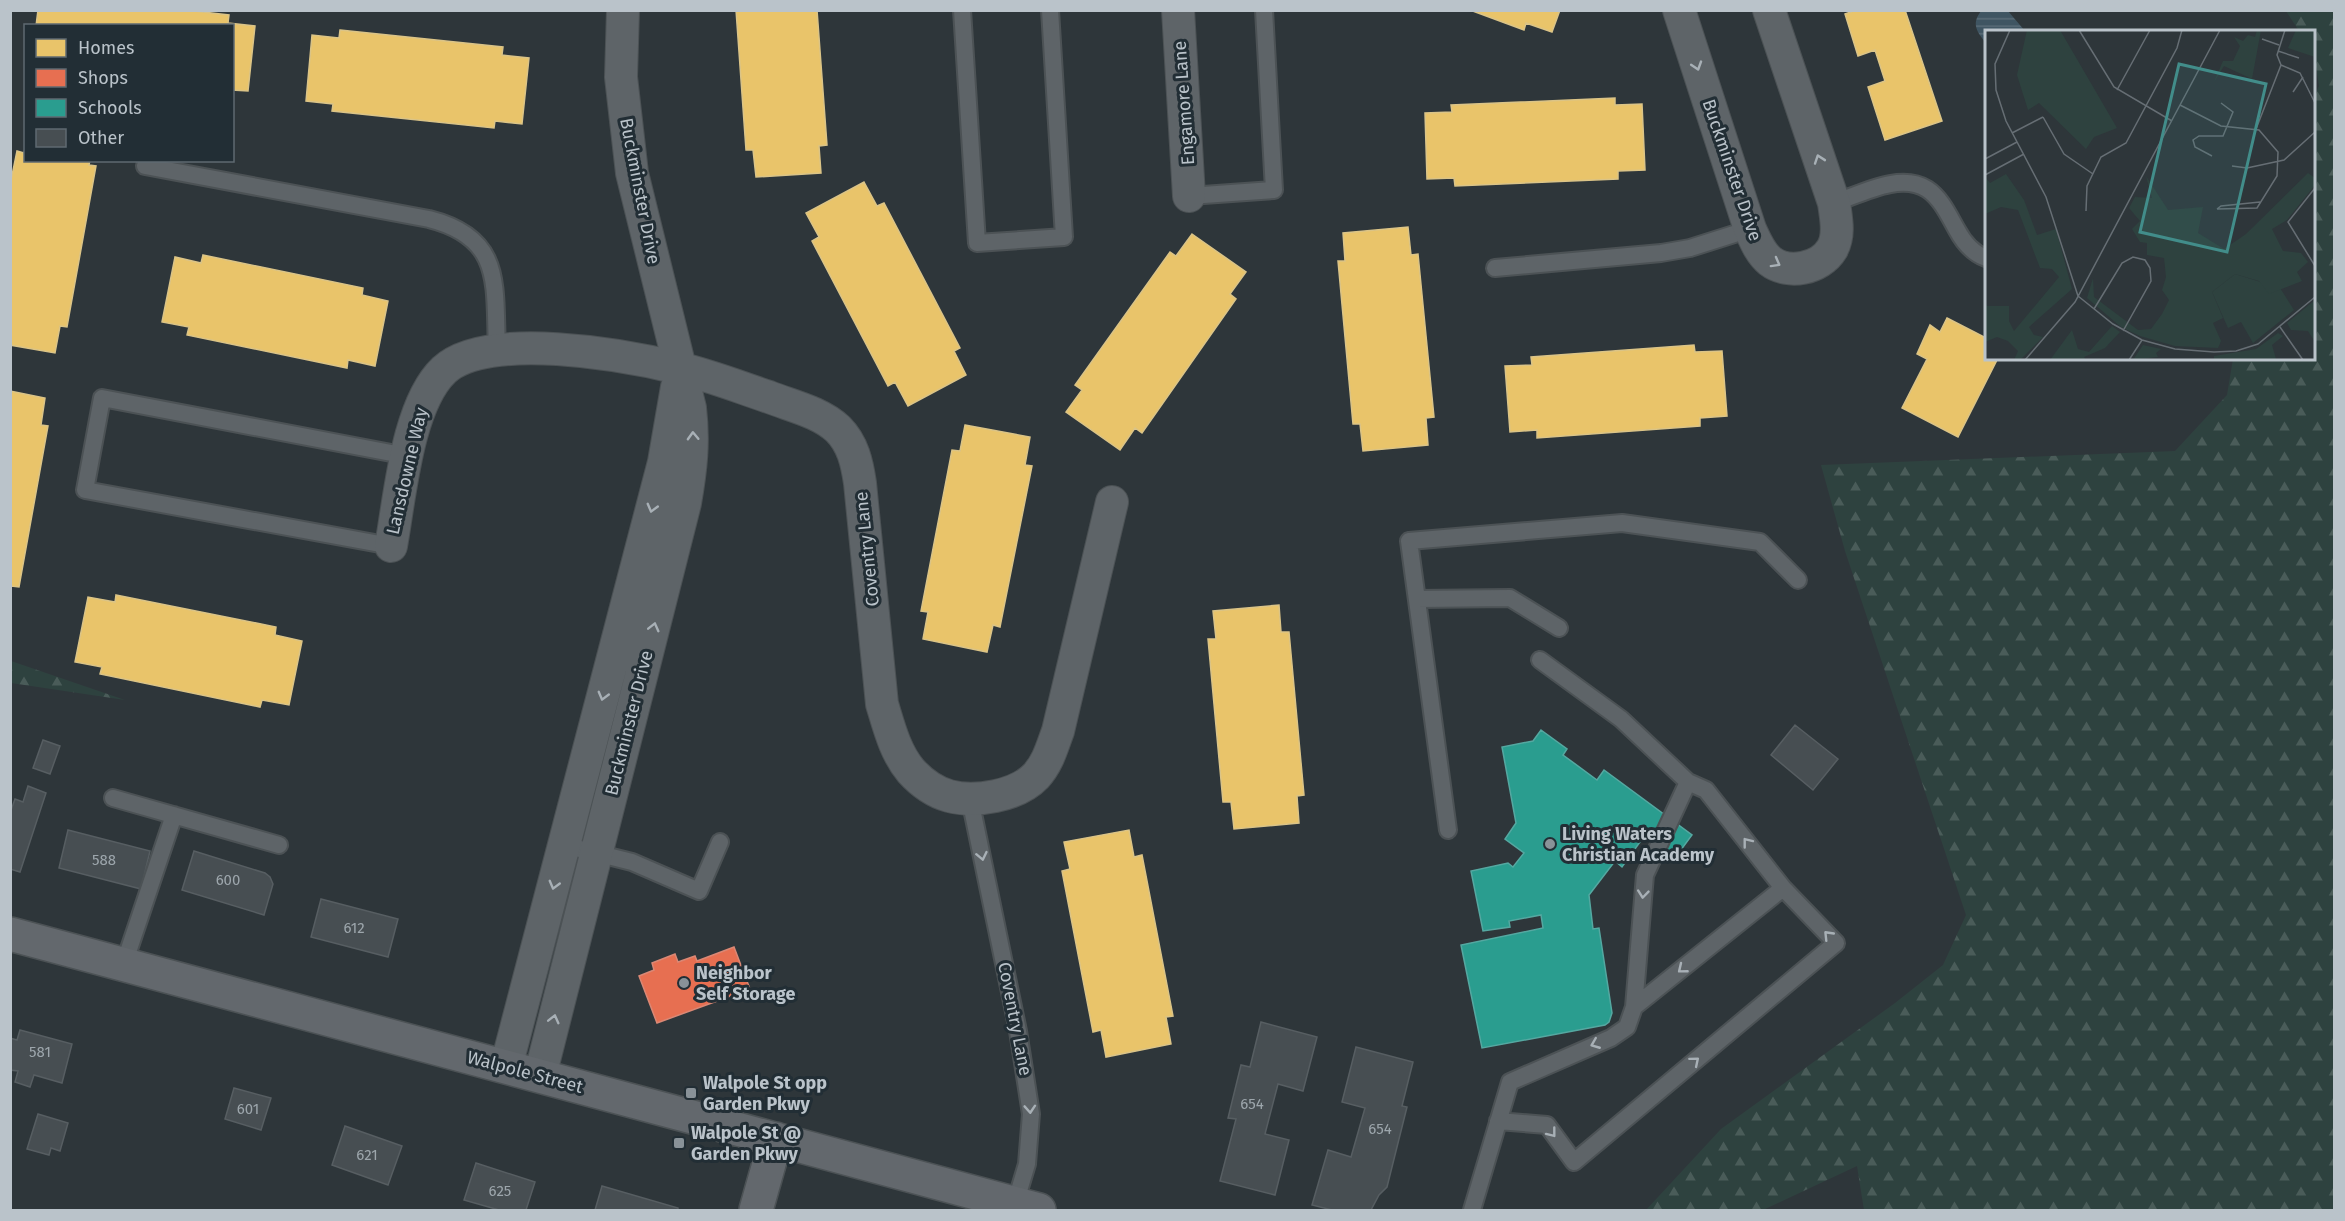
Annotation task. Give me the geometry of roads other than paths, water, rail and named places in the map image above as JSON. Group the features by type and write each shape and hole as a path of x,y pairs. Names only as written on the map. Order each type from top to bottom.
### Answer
{"main road":[{"name":"Walpole Street","path":"10,934 1027,1207"},
{"path":"756,1210 776,1139"}],"street":[{"name":"Buckminster Drive","path":"540,1076 685,503 692,466 694,439 690,408 632,173 621,77 623,10"},
{"name":"Engamore Lane","path":"1178,10 1189,195"},
{"name":"Buckminster Drive","path":"1679,10 1750,229 1768,260 1779,267 1794,270 1822,260 1833,249 1837,233 1834,203 1769,10"},
{"name":"Lansdowne Way","path":"391,546 415,424 426,393 445,369 470,356 497,349 594,353 636,358 680,368"},
{"name":"Buckminster Drive","path":"506,1067 664,462 680,368"},
{"name":"Coventry Lane","path":"680,368 821,416 838,429 851,445 861,483 882,704 889,729 899,752 911,771 929,787 949,796 970,799 993,796 1016,789 1036,777 1049,758 1058,731 1112,502"}],"lane":[{"path":"962,10 977,243 1064,237 1050,10"},
{"path":"1189,195 1274,190 1264,10"},
{"path":"145,166 429,219 458,230 481,247 489,262 493,279 497,349"},
{"path":"1834,203 1886,186 1901,183 1915,184 1929,190 1941,202 1962,239 1972,251 1985,258"},
{"path":"1495,268 1661,253 1690,248 1750,229"},
{"name":"Lansdowne Way","path":"391,546 85,490 102,398 407,456"},
{"path":"1448,830 1409,541 1622,523 1760,542 1798,580"},
{"path":"1417,599 1510,598 1559,628"},
{"path":"1498,1121 1547,1125 1574,1162 1836,943 1783,888 1706,790 1688,782 1621,719 1540,660"},
{"path":"1472,1210 1510,1082 1611,1038 1627,1027 1634,1007 1646,874 1688,782"},
{"path":"113,798 279,845"},
{"name":"Coventry Lane","path":"970,799 1020,1041 1031,1114 1027,1164 1027,1207"},
{"path":"124,964 174,815"},
{"path":"564,845 597,852 661,873 699,891 720,842"},
{"path":"1634,1007 1783,888"}],"water":[{"path":"1981,11 2008,11 2024,30 1985,30 1985,42 1976,28"}],"place":[{"name":"Living Waters Christian Academy","path":"1550,844"},
{"name":"Neighbor Self Storage","path":"684,983"},
{"name":"Walpole St opp Garden Pkwy","path":"691,1093"},
{"name":"Walpole St @ Garden Pkwy","path":"679,1143"}]}
